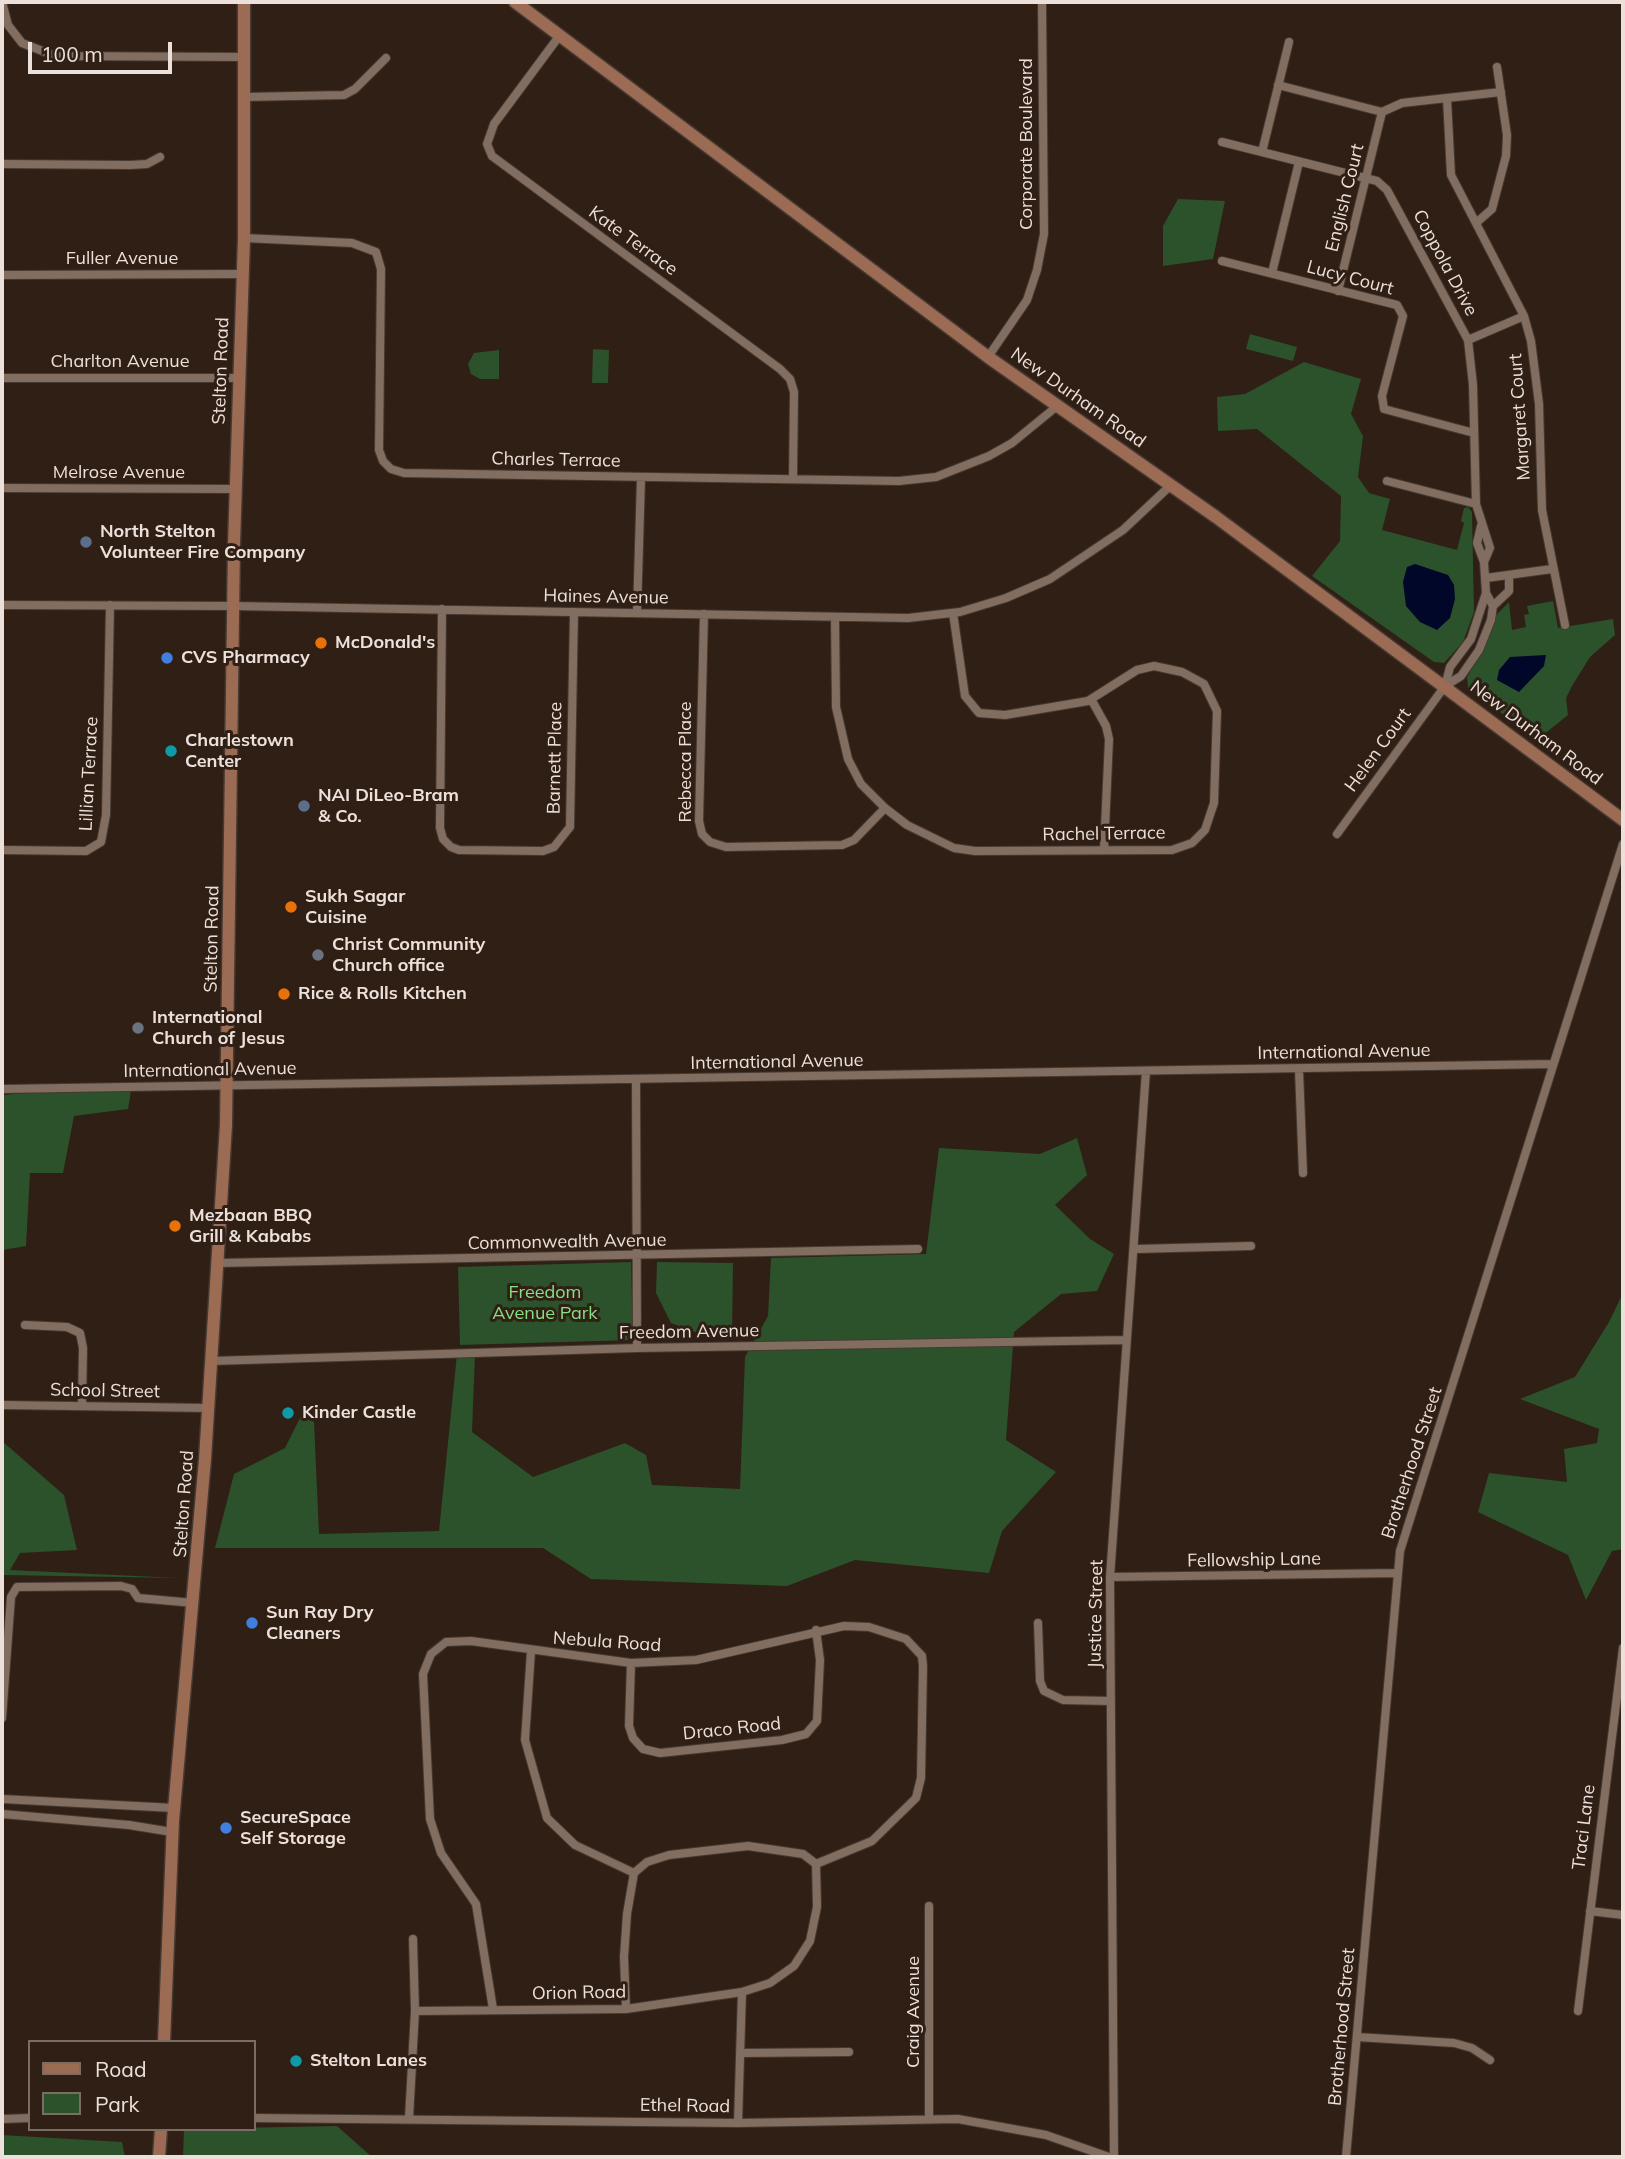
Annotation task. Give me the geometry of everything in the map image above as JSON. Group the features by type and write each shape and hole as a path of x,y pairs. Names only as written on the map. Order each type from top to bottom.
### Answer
{"main road":[{"name":"Stelton Road","path":"162,2038 172,1832 194,1603 218,1263 227,1086 233,606 244,238 244,2"},
{"name":"New Durham Road","path":"515,2 988,357 1171,485 1623,820"},
{"path":"160,2153 161,2131"}],"street":[{"path":"2,2 8,25 22,43 55,56 245,57"},
{"name":"Corporate Boulevard","path":"988,357 1027,300 1044,234 1042,2"},
{"name":"Kate Terrace","path":"560,35 494,124 487,144 492,156 790,379 794,392 793,479"},
{"path":"1262,152 1289,42"},
{"path":"244,97 335,97 355,89 386,58"},
{"path":"1476,223 1492,209 1506,156 1507,135 1497,67"},
{"path":"1278,85 1382,112 1402,103 1501,92"},
{"name":"Margaret Court","path":"1447,99 1451,175 1524,316 1536,376 1542,510 1565,625"},
{"name":"English Court","path":"1338,291 1382,112"},
{"name":"Coppola Drive","path":"1222,142 1383,184 1468,340 1473,385 1476,504 1490,548 1484,562 1486,593 1471,639 1450,667 1445,686"},
{"path":"2,164 130,165 147,164 160,157"},
{"path":"1272,273 1299,162"},
{"name":"Charles Terrace","path":"244,238 352,243 367,246 379,257 379,450 383,461 391,469 404,473 899,481 936,477 989,456 1012,443 1056,407"},
{"name":"Lucy Court","path":"1222,261 1391,303 1401,310 1402,322 1382,396 1384,409 1474,433"},
{"name":"Fuller Avenue","path":"2,275 242,274"},
{"path":"1468,340 1524,316"},
{"name":"Charlton Avenue","path":"2,378 239,378"},
{"path":"637,613 641,478"},
{"path":"1387,481 1476,504"},
{"name":"Haines Avenue","path":"2,605 233,606 908,618 953,613 1006,598 1050,579 1123,530 1171,485"},
{"name":"Melrose Avenue","path":"2,488 236,489"},
{"path":"1486,579 1552,569"},
{"path":"1445,686 1461,676 1479,650 1493,606 1506,597 1510,577"},
{"name":"Coppola Drive","path":"1486,593 1493,606"},
{"name":"Lillian Terrace","path":"2,850 86,851 101,842 106,824 110,605"},
{"name":"Barnett Place","path":"442,609 440,828 443,839 459,850 543,851 554,847 570,827 574,612"},
{"name":"Rachel Terrace","path":"835,617 834,675 841,733 848,760 861,784 907,825 954,848 975,851 1171,850 1192,843 1205,830 1214,803 1217,711 1213,699 1196,678 1154,666 1137,670 1091,699 1005,715 979,713 965,696 953,613"},
{"name":"Rebecca Place","path":"704,614 699,821 702,834 710,842 726,847 842,845 854,840 885,808"},
{"name":"Helen Court","path":"1336,834 1445,686"},
{"path":"1091,699 1106,726 1109,739 1104,850"},
{"name":"Brotherhood Street","path":"1346,2157 1400,1551 1623,844"},
{"name":"International Avenue","path":"2,1089 1299,1070 1553,1063"},
{"path":"1299,1070 1303,1172"},
{"name":"Justice Street","path":"1112,2157 1110,1577 1126,1340 1136,1249 1146,1071"},
{"path":"636,1080 637,1348"},
{"path":"1136,1249 1251,1245"},
{"name":"Commonwealth Avenue","path":"218,1263 636,1257 918,1249"},
{"path":"24,1325 67,1327 80,1333 83,1348 82,1406"},
{"name":"Freedom Avenue","path":"211,1361 637,1348 1126,1340"},
{"name":"School Street","path":"2,1405 208,1408"},
{"name":"Fellowship Lane","path":"1110,1577 1398,1573"},
{"path":"2,1718 11,1605 17,1587 121,1586 132,1590 138,1598 194,1603"},
{"path":"1038,1623 1040,1681 1044,1691 1063,1700 1111,1701"},
{"name":"Nebula Road","path":"493,2010 476,1904 441,1853 430,1819 423,1674 431,1654 438,1647 457,1640 631,1663 696,1660 816,1630 855,1626 895,1633 916,1647 923,1666 921,1778 916,1798 872,1841 816,1864"},
{"name":"Draco Road","path":"631,1663 629,1726 633,1738 643,1749 660,1753 782,1740 806,1734 817,1721 820,1660 816,1630"},
{"name":"Traci Lane","path":"1578,2011 1623,1648"},
{"path":"531,1651 525,1740 548,1818 555,1828 575,1845 634,1873"},
{"path":"2,1799 174,1808"},
{"path":"2,1814 130,1825 172,1832"},
{"path":"626,2009 625,1934 634,1873 657,1858 732,1846 764,1847 803,1854 816,1864"},
{"name":"Orion Road","path":"415,2011 626,2009 742,1992 783,1976 803,1954 814,1927 819,1875 816,1864"},
{"name":"Craig Avenue","path":"929,1906 929,2119"},
{"path":"1590,1911 1623,1916"},
{"path":"409,2118 415,2011 412,1939"},
{"path":"738,2123 742,1992"},
{"path":"1357,2037 1454,2043 1472,2048 1490,2060"},
{"path":"741,2053 849,2052"},
{"path":"2,2117 28,2118"},
{"name":"Ethel Road","path":"256,2118 738,2123 929,2119 999,2124 1046,2135 1112,2157"}],"green space":[{"path":"1178,199 1225,201 1213,259 1163,266 1163,226"},
{"path":"1250,334 1297,347 1293,361 1246,349"},
{"path":"593,349 609,350 608,383 592,383"},
{"path":"499,350 499,379 480,379 471,374 468,364 474,353"},
{"path":"1304,362 1361,379 1351,414 1363,436 1358,477 1369,493 1390,499 1382,530 1457,550 1464,523 1461,521 1464,508 1468,507 1472,512 1474,612 1463,642 1444,663 1434,662 1312,576 1340,541 1341,496 1257,429 1218,431 1217,397 1245,394"},
{"path":"1553,601 1558,628 1613,619 1615,635 1590,657 1572,686 1566,698 1568,715 1537,740 1468,688 1467,677 1487,642 1495,616 1509,602 1512,630 1526,627 1524,615 1529,614 1527,606"},
{"path":"132,1085 128,1109 74,1116 63,1173 30,1173 26,1246 2,1250 2,1095"},
{"path":"1077,1138 1087,1175 1055,1205 1090,1239 1114,1254 1097,1291 1061,1294 1014,1332 1006,1440 1056,1472 1002,1531 989,1573 855,1560 787,1586 591,1579 543,1548 215,1548 234,1474 285,1448 301,1416 314,1422 319,1534 439,1531 457,1354 475,1354 472,1432 533,1477 625,1443 646,1455 652,1485 740,1489 745,1357 768,1316 771,1258 926,1254 939,1148 1040,1154"},
{"name":"Freedom Avenue Park","path":"631,1262 633,1340 460,1345 458,1267"},
{"path":"657,1262 733,1263 732,1337 706,1336 671,1323 656,1293"},
{"path":"1623,1293 1623,1549 1612,1551 1586,1600 1568,1555 1478,1512 1489,1473 1567,1482 1564,1449 1597,1443 1599,1429 1520,1399 1575,1377 1609,1322"},
{"path":"2,1441 64,1495 77,1550 20,1553 10,1570 178,1578 2,1575"},
{"path":"337,2126 372,2157 183,2157 184,2131 256,2131 256,2128"},
{"path":"2,2135 122,2142 125,2157 2,2157"}],"water":[{"path":"1415,564 1448,575 1454,585 1455,599 1450,618 1437,630 1420,622 1406,606 1403,582 1407,567"},
{"path":"1546,655 1544,666 1519,692 1497,680 1499,670 1510,657"}],"place":[{"name":"North Stelton Volunteer Fire Company","path":"86,542"},
{"name":"McDonald's","path":"321,643"},
{"name":"CVS Pharmacy","path":"167,658"},
{"name":"Charlestown Center","path":"171,751"},
{"name":"NAI DiLeo-Bram & Co.","path":"304,806"},
{"name":"Sukh Sagar Cuisine","path":"291,907"},
{"name":"Christ Community Church office","path":"318,955"},
{"name":"Rice & Rolls Kitchen","path":"284,994"},
{"name":"International Church of Jesus","path":"138,1028"},
{"name":"Mezbaan BBQ Grill & Kababs","path":"175,1226"},
{"name":"Kinder Castle","path":"288,1413"},
{"name":"Sun Ray Dry Cleaners","path":"252,1623"},
{"name":"SecureSpace Self Storage","path":"226,1828"},
{"name":"Stelton Lanes","path":"296,2061"}]}
